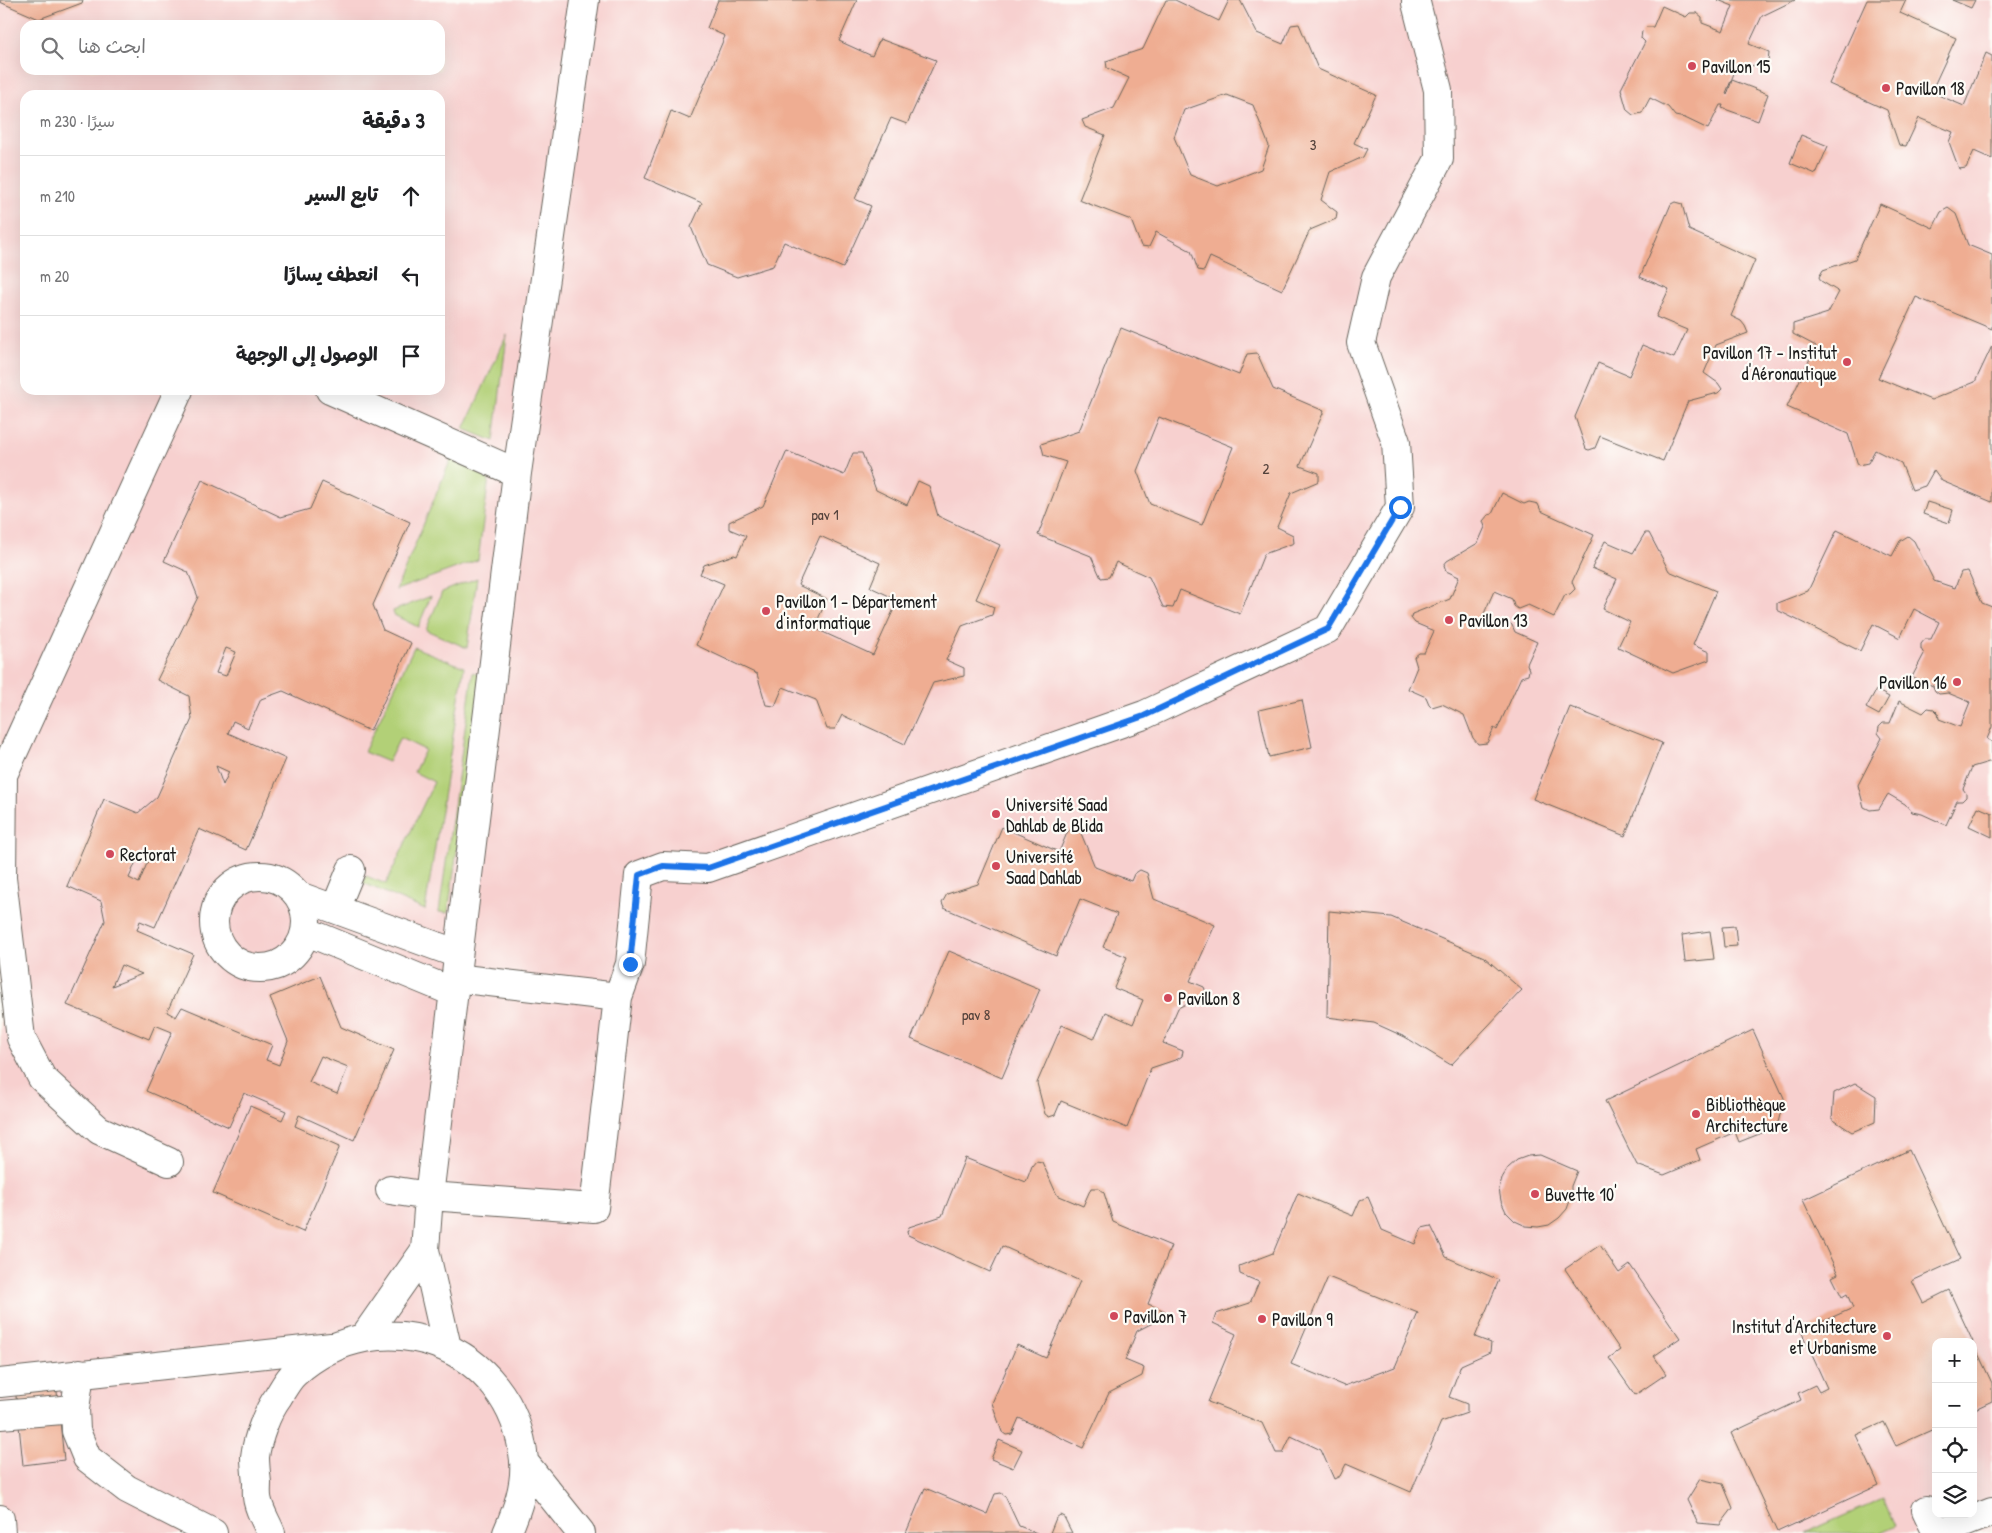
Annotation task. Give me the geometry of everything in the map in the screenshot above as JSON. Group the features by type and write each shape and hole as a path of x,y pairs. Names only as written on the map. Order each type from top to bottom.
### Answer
{"street":[{"path":"447,1347 424,1250 429,1196 517,473 586,0"},
{"path":"390,1190 429,1196 594,1208 618,997 630,964 639,875 663,866 708,868 1144,716 1328,629 1400,507 1396,442 1361,342 1376,277 1438,159 1438,90 1416,0"},
{"path":"169,1162 99,1130 42,1078 21,1038 2,878 4,775 177,395"},
{"path":"341,395 517,473"},
{"path":"334,909 351,870"},
{"path":"259,875 275,878 288,885 299,896 305,909 307,924 297,951 285,962 270,967 255,968 240,964 228,955 218,942 214,928 215,912 220,898 231,886 244,878 259,875"},
{"path":"299,896 334,909 456,975"},
{"path":"305,931 456,975 618,997"},
{"path":"364,1337 424,1250"},
{"path":"0,1383 332,1347 364,1337 407,1336 447,1347 471,1362 491,1381 508,1404 519,1432 524,1462 520,1503 507,1533"},
{"path":"271,1533 258,1502 255,1456 268,1411 294,1373 332,1347"},
{"path":"80,1373 75,1410 76,1431 87,1458 128,1489 213,1533"},
{"path":"0,1415 75,1410"},
{"path":"524,1462 581,1533"},
{"path":"1934,1525 1992,1512"},
{"path":"0,1520 1,1533"}],"shaded area":[{"name":"Université Saad Dahlab de Blida","path":"0,0 1992,0 1992,1533 1,1533"}],"green space":[{"path":"507,335 494,441 464,429"},
{"path":"453,454 490,470 478,560 396,590"},
{"path":"477,578 467,648 426,630 442,592"},
{"path":"431,596 418,627 394,615 393,611"},
{"path":"414,647 464,667 425,910 363,883 366,876 386,884 434,782 414,772 425,750 400,738 388,762 364,752"},
{"path":"473,672 482,676 448,913 439,912"},
{"path":"1884,1498 1896,1526 1881,1533 1805,1533"}],"building":[{"path":"0,0 83,0 82,3 39,19 0,2"},
{"path":"718,0 857,0 839,41 872,56 880,39 936,60 907,124 891,118 855,199 871,206 843,268 784,242 773,266 737,277 707,265 691,227 702,203 645,178 671,111 690,119 725,36 707,28"},
{"path":"1166,0 1175,0 1219,21 1229,0 1240,0 1257,33 1283,44 1291,25 1299,24 1318,69 1376,95 1354,143 1367,149 1363,157 1330,172 1321,200 1337,212 1336,219 1310,230 1282,290 1210,257 1204,271 1198,270 1191,251 1156,232 1149,247 1141,246 1131,220 1079,200 1105,135 1085,127 1082,120 1114,108 1129,78 1107,68 1106,61 1143,49","holes":["1227,95 1253,105 1269,146 1261,169 1218,186 1190,175 1174,137 1184,110"]},
{"name":"Pavillon 15","path":"1718,0 1795,0 1762,16 1749,44 1769,52 1768,61 1735,71 1726,93 1727,95 1732,80 1768,94 1758,121 1722,108 1723,105 1720,105 1708,129 1685,118 1675,116 1668,107 1650,98 1642,113 1633,115 1627,110 1621,89 1645,42 1641,38 1642,31 1646,27 1653,27 1662,6 1686,17 1690,13 1697,13 1702,17 1702,23 1723,31 1733,6"},
{"name":"Pavillon 18","path":"1867,0 1906,0 1900,13 1956,38 1931,92 1964,106 1986,53 1992,56 1992,159 1974,151 1966,168 1959,169 1949,142 1953,132 1919,118 1906,146 1899,145 1887,110 1829,84"},
{"path":"1952,0 1975,0 1971,8"},
{"path":"1801,135 1828,146 1816,174 1790,163"},
{"path":"1675,202 1682,204 1689,230 1755,260 1731,316 1741,321 1748,333 1716,345 1704,373 1718,383 1722,389 1718,393 1688,401 1663,461 1600,436 1595,448 1586,449 1575,417 1598,363 1629,376 1642,345 1674,358 1687,330 1656,317 1669,289 1640,277 1671,204"},
{"name":"Pavillon 17 - Institut d'Aéronautique","path":"1880,204 1933,228 1941,212 1948,208 1956,214 1968,245 1992,255 1992,329 1916,297 1878,378 1931,400 1975,382 1992,346 1992,502 1942,481 1934,470 1925,486 1912,490 1901,463 1875,450 1868,463 1858,465 1848,434 1787,407 1816,346 1793,334 1793,324 1828,313 1839,292 1821,281 1819,277 1823,270 1855,259"},
{"path":"1121,328 1239,375 1247,354 1257,353 1273,389 1324,411 1300,466 1319,473 1319,481 1291,493 1277,527 1293,535 1294,543 1264,554 1240,614 1180,590 1173,608 1163,607 1149,577 1116,562 1109,577 1101,578 1091,556 1038,535 1066,462 1044,455 1041,444 1079,431","holes":["1159,417 1233,447 1202,525 1150,504 1137,471"]},
{"name":"Pavillon 1 - Département d'informatique","path":"787,451 844,475 853,453 862,453 876,490 907,505 918,481 929,486 938,516 1000,545 976,599 994,607 992,615 962,626 946,660 964,668 964,676 933,683 905,744 842,715 835,729 827,729 816,700 783,687 775,706 766,705 757,674 696,645 724,584 700,574 704,565 734,555 737,556 746,536 729,529 729,522 763,506","holes":["820,536 880,563 870,587 898,600 873,655 814,628 827,599 798,585"]},
{"name":"Rectorat","path":"202,480 281,517 310,509 322,482 410,522 373,605 383,630 411,643 370,731 283,691 261,699 248,728 233,721 228,733 286,759 246,850 199,829 155,927 140,921 137,930 193,954 167,1012 176,1017 182,1007 272,1045 266,1060 279,1065 288,1041 270,997 320,976 341,1027 394,1050 354,1140 299,1115 295,1126 340,1146 303,1232 213,1193 250,1106 282,1120 286,1111 244,1093 229,1127 146,1091 172,1032 155,1025 149,1039 67,1005 105,921 101,901 67,886 104,799 138,813 157,797 192,719 189,696 157,680 198,597 188,572 164,561","holes":["226,648 236,652 226,676 216,673","216,766 229,772 223,785","140,852 150,856 139,883 129,878","121,965 142,974 112,986","321,1056 348,1067 337,1094 309,1082"]},
{"name":"Pavillon 13","path":"1502,493 1524,504 1529,502 1538,504 1541,511 1594,535 1572,582 1575,589 1570,594 1565,595 1554,617 1528,605 1518,609 1514,606 1512,599 1494,591 1482,618 1498,626 1502,622 1508,622 1512,625 1515,632 1537,642 1527,664 1528,675 1521,677 1497,730 1494,728 1487,743 1478,744 1473,738 1464,715 1442,704 1432,707 1426,697 1408,689 1417,667 1414,657 1419,653 1424,653 1434,631 1415,623 1411,618 1412,614 1450,599 1459,577 1446,571 1444,565 1447,561 1478,543 1485,527 1483,521 1488,515 1492,514"},
{"path":"1927,502 1953,510 1949,523 1923,514"},
{"name":"Pavillon 16","path":"1837,530 1892,556 1900,541 1908,536 1914,541 1934,581 1955,588 1961,572 1968,571 1982,603 1992,607 1992,727 1987,739 1992,742 1992,761 1972,767 1963,789 1966,797 1962,801 1957,801 1946,825 1922,814 1912,812 1905,804 1888,794 1879,809 1870,810 1864,807 1858,785 1882,738 1878,733 1879,727 1883,723 1890,723 1899,701 1923,713 1928,708 1934,709 1938,713 1939,719 1960,727 1970,702 1948,693 1939,694 1933,686 1912,677 1924,654 1921,644 1925,639 1931,639 1939,622 1914,609 1900,638 1873,624 1860,651 1777,610 1777,603 1808,591"},
{"path":"1645,533 1649,533 1669,571 1716,591 1693,645 1709,652 1709,660 1673,673 1618,647 1630,622 1603,609 1617,579 1592,568 1605,541 1633,553"},
{"path":"1876,690 1889,697 1879,715 1866,708"},
{"path":"1302,700 1312,747 1269,757 1259,710"},
{"path":"1570,707 1662,743 1625,836 1533,799"},
{"path":"1978,807 1992,813 1992,837 1969,826"},
{"name":"Pavillon 8","path":"1002,827 1059,852 1067,833 1072,828 1080,831 1095,867 1131,881 1134,874 1140,870 1147,873 1154,899 1215,925 1190,981 1204,987 1206,992 1178,1008 1163,1043 1183,1051 1182,1056 1151,1068 1127,1128 1061,1101 1055,1115 1049,1117 1045,1114 1037,1083 1062,1025 1094,1039 1106,1012 1133,1024 1143,1000 1114,988 1127,957 1103,947 1117,914 1080,899 1056,956 944,908 942,903 947,894 978,884"},
{"path":"1329,911 1391,917 1484,957 1522,990 1451,1065 1405,1037 1374,1023 1327,1017"},
{"path":"1735,926 1737,946 1724,947 1722,927"},
{"path":"1710,931 1714,959 1685,962 1682,935"},
{"path":"949,951 1040,989 1002,1078 911,1039"},
{"name":"Bibliothèque Architecture","path":"1753,1030 1784,1098 1777,1127 1739,1142 1735,1132 1696,1149 1700,1160 1664,1175 1637,1165 1605,1101"},
{"path":"1855,1083 1876,1096 1875,1122 1852,1132 1832,1119 1834,1093"},
{"name":"Institut d'Architecture et Urbanisme","path":"1909,1150 1960,1259 1912,1281 1923,1303 1949,1290 1971,1338 1932,1338 1932,1430 1896,1446 1884,1422 1856,1435 1879,1485 1777,1532 1731,1433 1801,1400 1798,1393 1815,1385 1819,1392 1827,1388 1801,1331 1853,1308 1847,1294 1842,1297 1832,1277 1838,1274 1803,1200"},
{"name":"Buvette 10'","path":"1540,1155 1577,1171 1571,1186 1571,1198 1567,1209 1559,1218 1549,1225 1538,1227 1526,1226 1515,1221 1506,1212 1501,1201 1499,1189 1502,1178 1508,1168 1517,1160 1528,1156"},
{"name":"Pavillon 7","path":"965,1158 1026,1182 1036,1161 1042,1162 1057,1195 1083,1206 1091,1188 1098,1188 1104,1193 1113,1222 1171,1246 1148,1304 1165,1311 1165,1314 1162,1318 1137,1331 1125,1360 1144,1368 1142,1376 1109,1393 1083,1448 1019,1418 1012,1434 1006,1435 1002,1432 992,1403 1017,1345 1046,1358 1080,1281 1002,1246 990,1272 908,1235 909,1227 942,1216"},
{"name":"Pavillon 9","path":"1298,1193 1353,1216 1360,1200 1368,1197 1382,1230 1415,1244 1422,1228 1431,1226 1446,1257 1499,1280 1475,1337 1491,1343 1490,1352 1461,1365 1449,1397 1467,1404 1467,1413 1441,1422 1411,1492 1346,1464 1340,1476 1334,1479 1321,1450 1291,1436 1283,1453 1276,1453 1262,1423 1208,1402 1236,1334 1213,1323 1216,1314 1250,1303 1259,1282 1240,1274 1239,1266 1273,1253","holes":["1328,1277 1418,1313 1395,1367 1344,1386 1291,1364"]},
{"path":"1600,1245 1619,1273 1630,1265 1680,1338 1654,1356 1666,1374 1635,1395 1609,1358 1620,1350 1565,1269"},
{"path":"1977,1351 1992,1383 1992,1401 1977,1408"},
{"path":"56,1382 64,1460 23,1465 15,1386"},
{"path":"999,1440 1022,1450 1013,1468 991,1459"},
{"path":"1700,1479 1723,1484 1733,1508 1720,1525 1698,1523 1687,1500"},
{"path":"925,1488 987,1514 995,1494 1001,1493 1005,1496 1019,1526 1037,1533 906,1533"},
{"path":"1060,1515 1064,1517 1072,1533 1050,1533 1056,1518"}],"place":[{"name":"Pavillon 15","path":"1692,66"},
{"name":"Pavillon 18","path":"1886,88"},
{"name":"Pavillon 17 - Institut d'Aéronautique","path":"1847,362"},
{"name":"Pavillon 1 - Département d'informatique","path":"766,611"},
{"name":"Pavillon 13","path":"1449,620"},
{"name":"Pavillon 16","path":"1957,682"},
{"name":"Université Saad Dahlab de Blida","path":"996,814"},
{"name":"Rectorat","path":"110,854"},
{"name":"Université Saad Dahlab","path":"996,866"},
{"name":"Pavillon 8","path":"1168,998"},
{"name":"Bibliothèque Architecture","path":"1696,1114"},
{"name":"Buvette 10'","path":"1535,1194"},
{"name":"Pavillon 7","path":"1114,1316"},
{"name":"Pavillon 9","path":"1262,1319"},
{"name":"Institut d'Architecture et Urbanisme","path":"1887,1336"}],"route":[{"path":"630,964 639,875 663,866 708,868 1144,716 1328,629 1400,507"}]}
